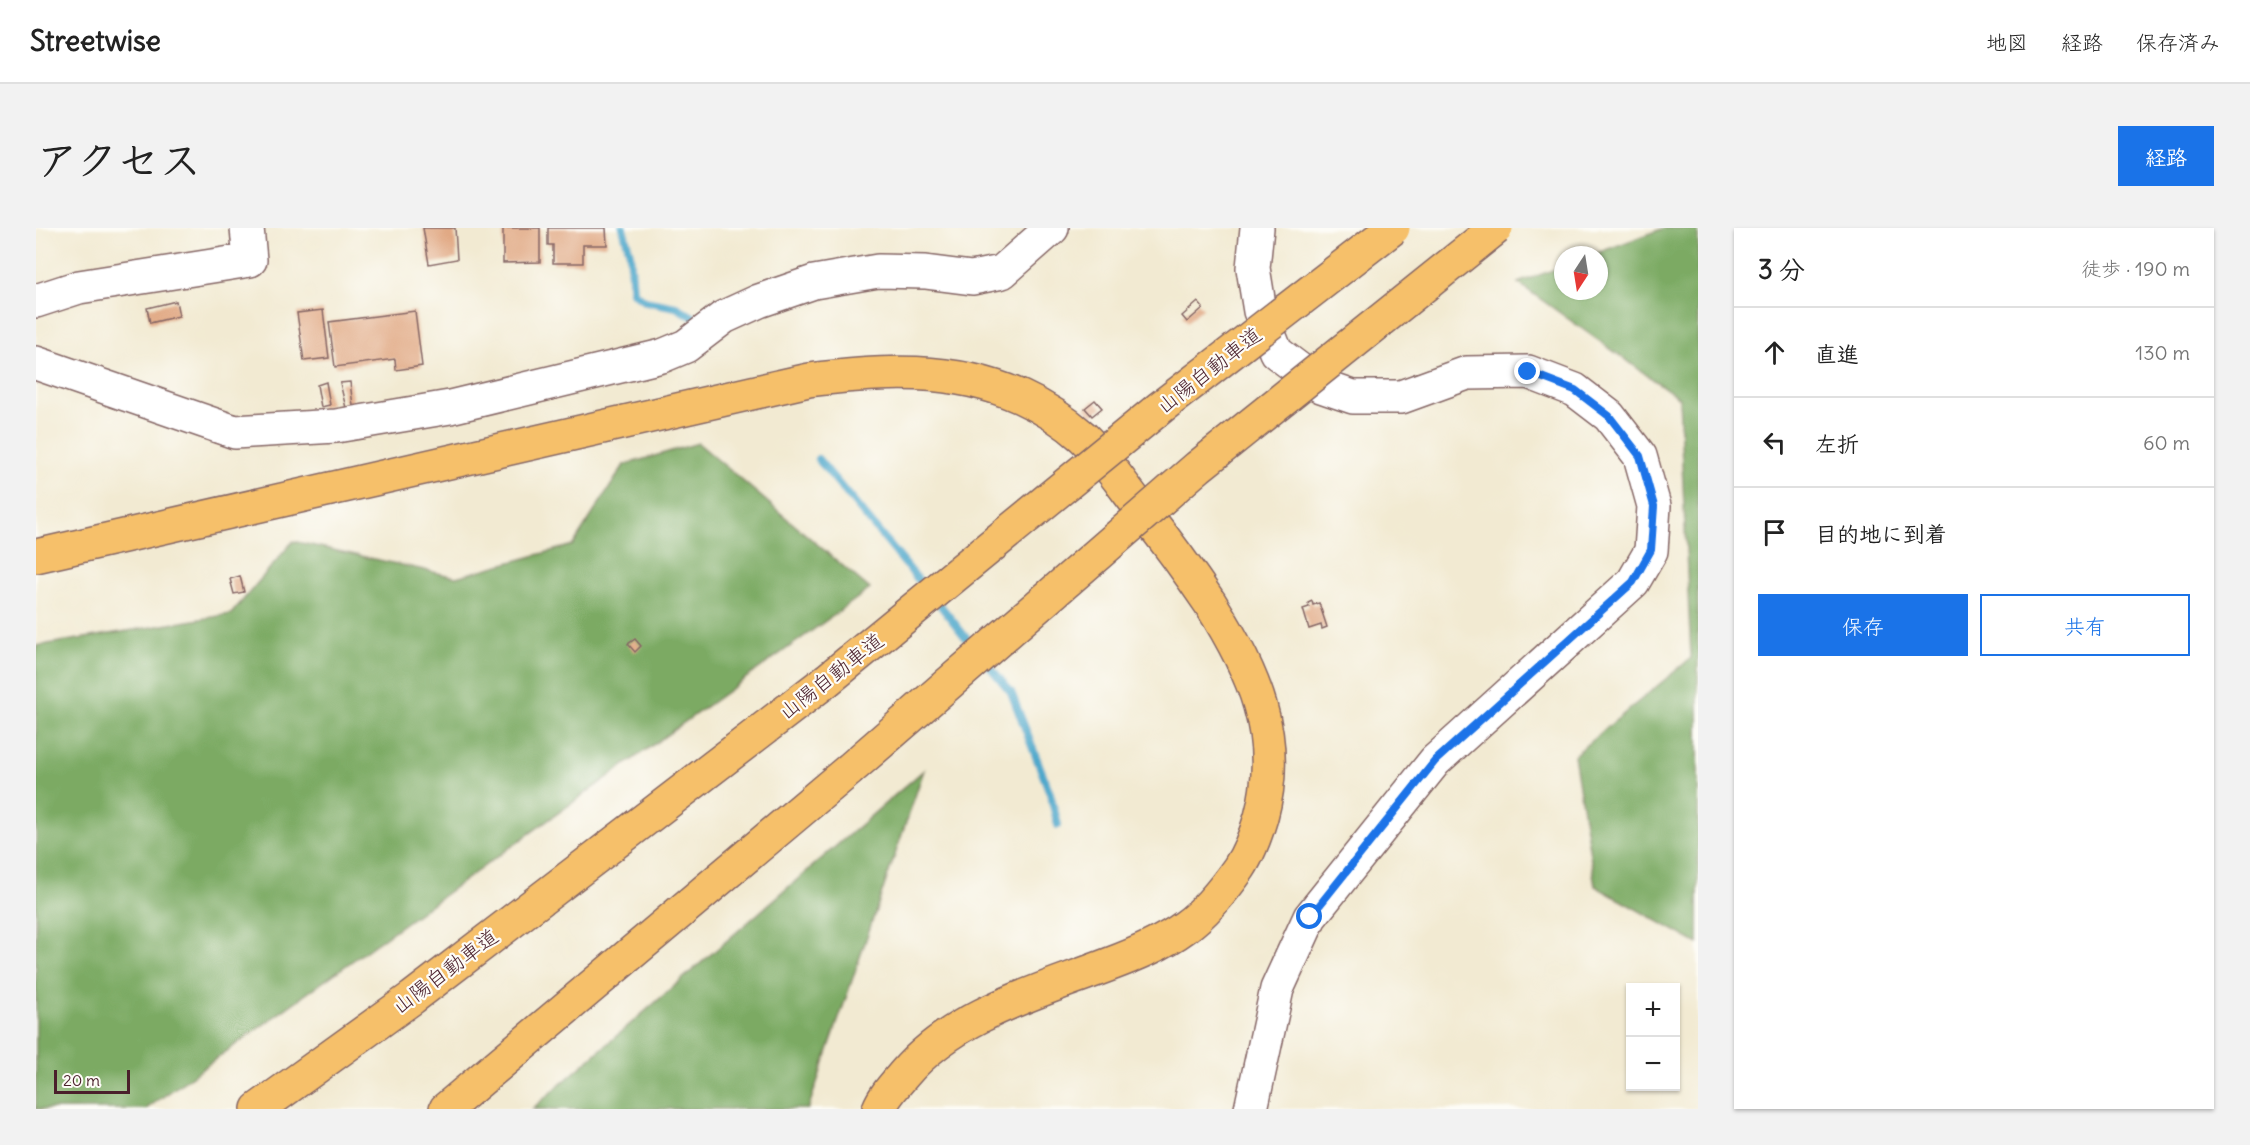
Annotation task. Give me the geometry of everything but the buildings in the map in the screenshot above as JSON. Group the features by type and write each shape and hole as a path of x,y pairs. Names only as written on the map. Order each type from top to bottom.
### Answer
{"highway":[{"name":"山陽自動車道","path":"258,1109 412,998 826,681 1161,407 1392,228"},
{"path":"446,1109 849,770 1198,467 1496,228"},
{"path":"36,556 809,380 898,372 942,375 981,383 1019,396 1055,416 1084,438 1179,556 1234,642 1253,681 1264,718 1269,757 1267,795 1256,834 1240,866 1216,897 1186,927 1146,950 992,1010 951,1034 913,1063 883,1100 879,1109"}],"street":[{"path":"36,301 79,287 250,260 247,228"},
{"path":"36,363 235,432 336,426 450,408 662,356 686,346 724,317 759,301 813,282 878,271 925,272 972,278 1002,272 1052,228"},
{"path":"1251,1109 1277,989 1310,917 1435,761 1633,582 1651,550 1654,506 1640,456 1609,416 1575,390 1528,372 1467,373 1401,397 1353,397 1321,386 1276,352 1260,311 1254,268 1257,228"}],"green space":[{"path":"1664,228 1698,228 1698,944 1595,886 1574,755 1691,658 1679,398 1518,283 1554,269 1554,300 1608,300 1608,249"},
{"path":"698,443 870,589 146,1109 36,1109 36,646 231,614 293,541 456,577 573,545 624,465"},
{"path":"924,770 808,1109 532,1109"}],"waterway":[{"path":"623,228 630,253 633,292 645,301 676,307 695,318"},
{"path":"818,459 926,589"},
{"path":"936,600 975,649"},
{"path":"985,661 1011,692 1050,793 1058,825"}],"route":[{"path":"1310,917 1435,761 1633,582 1651,550 1654,506 1640,456 1609,416 1575,390 1528,372"}]}
